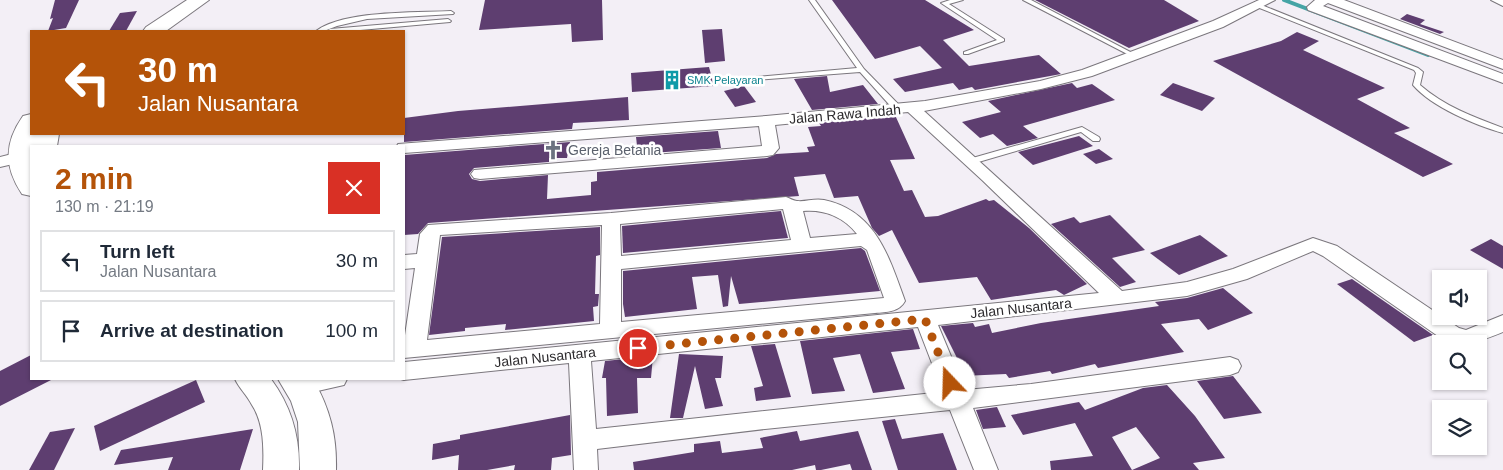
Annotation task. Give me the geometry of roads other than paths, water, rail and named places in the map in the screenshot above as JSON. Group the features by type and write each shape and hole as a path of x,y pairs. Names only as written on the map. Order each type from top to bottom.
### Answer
{"highway":[{"path":"138,30 183,0"},
{"path":"155,30 200,0"},
{"path":"30,123 10,159 21,171 30,186"},
{"path":"252,380 266,399 279,426 281,470"},
{"path":"297,382 314,412 319,450 318,470"}],"street":[{"path":"1323,0 1313,7 1503,79"},
{"path":"1332,0 1503,65"},
{"path":"1497,0 1503,2"},
{"name":"Jalan Rawa Indah","path":"405,148 905,109 1056,82 1087,73 1218,24 1264,2"},
{"path":"905,109 972,161 1116,298 1166,293 1204,285 1240,274 1313,244 1330,251 1453,335 1467,338 1503,323"},
{"path":"480,174 767,151 771,148 766,120"},
{"path":"519,170 522,138"},
{"path":"612,263 862,240 869,242 876,248 895,298 891,304 410,349 429,234 435,229 611,220 782,203 794,207 824,206 841,212 865,230 869,242"},
{"path":"794,207 802,246"},
{"path":"611,220 612,330"},
{"path":"405,262 426,260"},
{"name":"Jalan Nusantara","path":"405,371 1116,298"},
{"path":"925,319 986,470"},
{"path":"580,353 586,440 586,470"},
{"path":"586,440 957,399 1031,393 1230,366"},
{"path":"297,382 323,380"}],"lane":[{"path":"812,0 862,70 905,109"},
{"path":"960,0 944,3 1002,40 966,53"},
{"path":"1026,0 1135,56"},
{"path":"1264,2 1416,69 1420,72 1416,86 1426,94 1441,103 1503,131"},
{"path":"320,30 347,19 451,13"},
{"path":"342,30 448,21"},
{"path":"744,80 862,70"},
{"path":"972,161 1082,129 1096,139"}],"waterway":[{"path":"1284,0 1428,55"}],"place":[{"name":"SMK Pelayaran","path":"672,80"},
{"name":"Gereja Betania","path":"553,150"}]}
